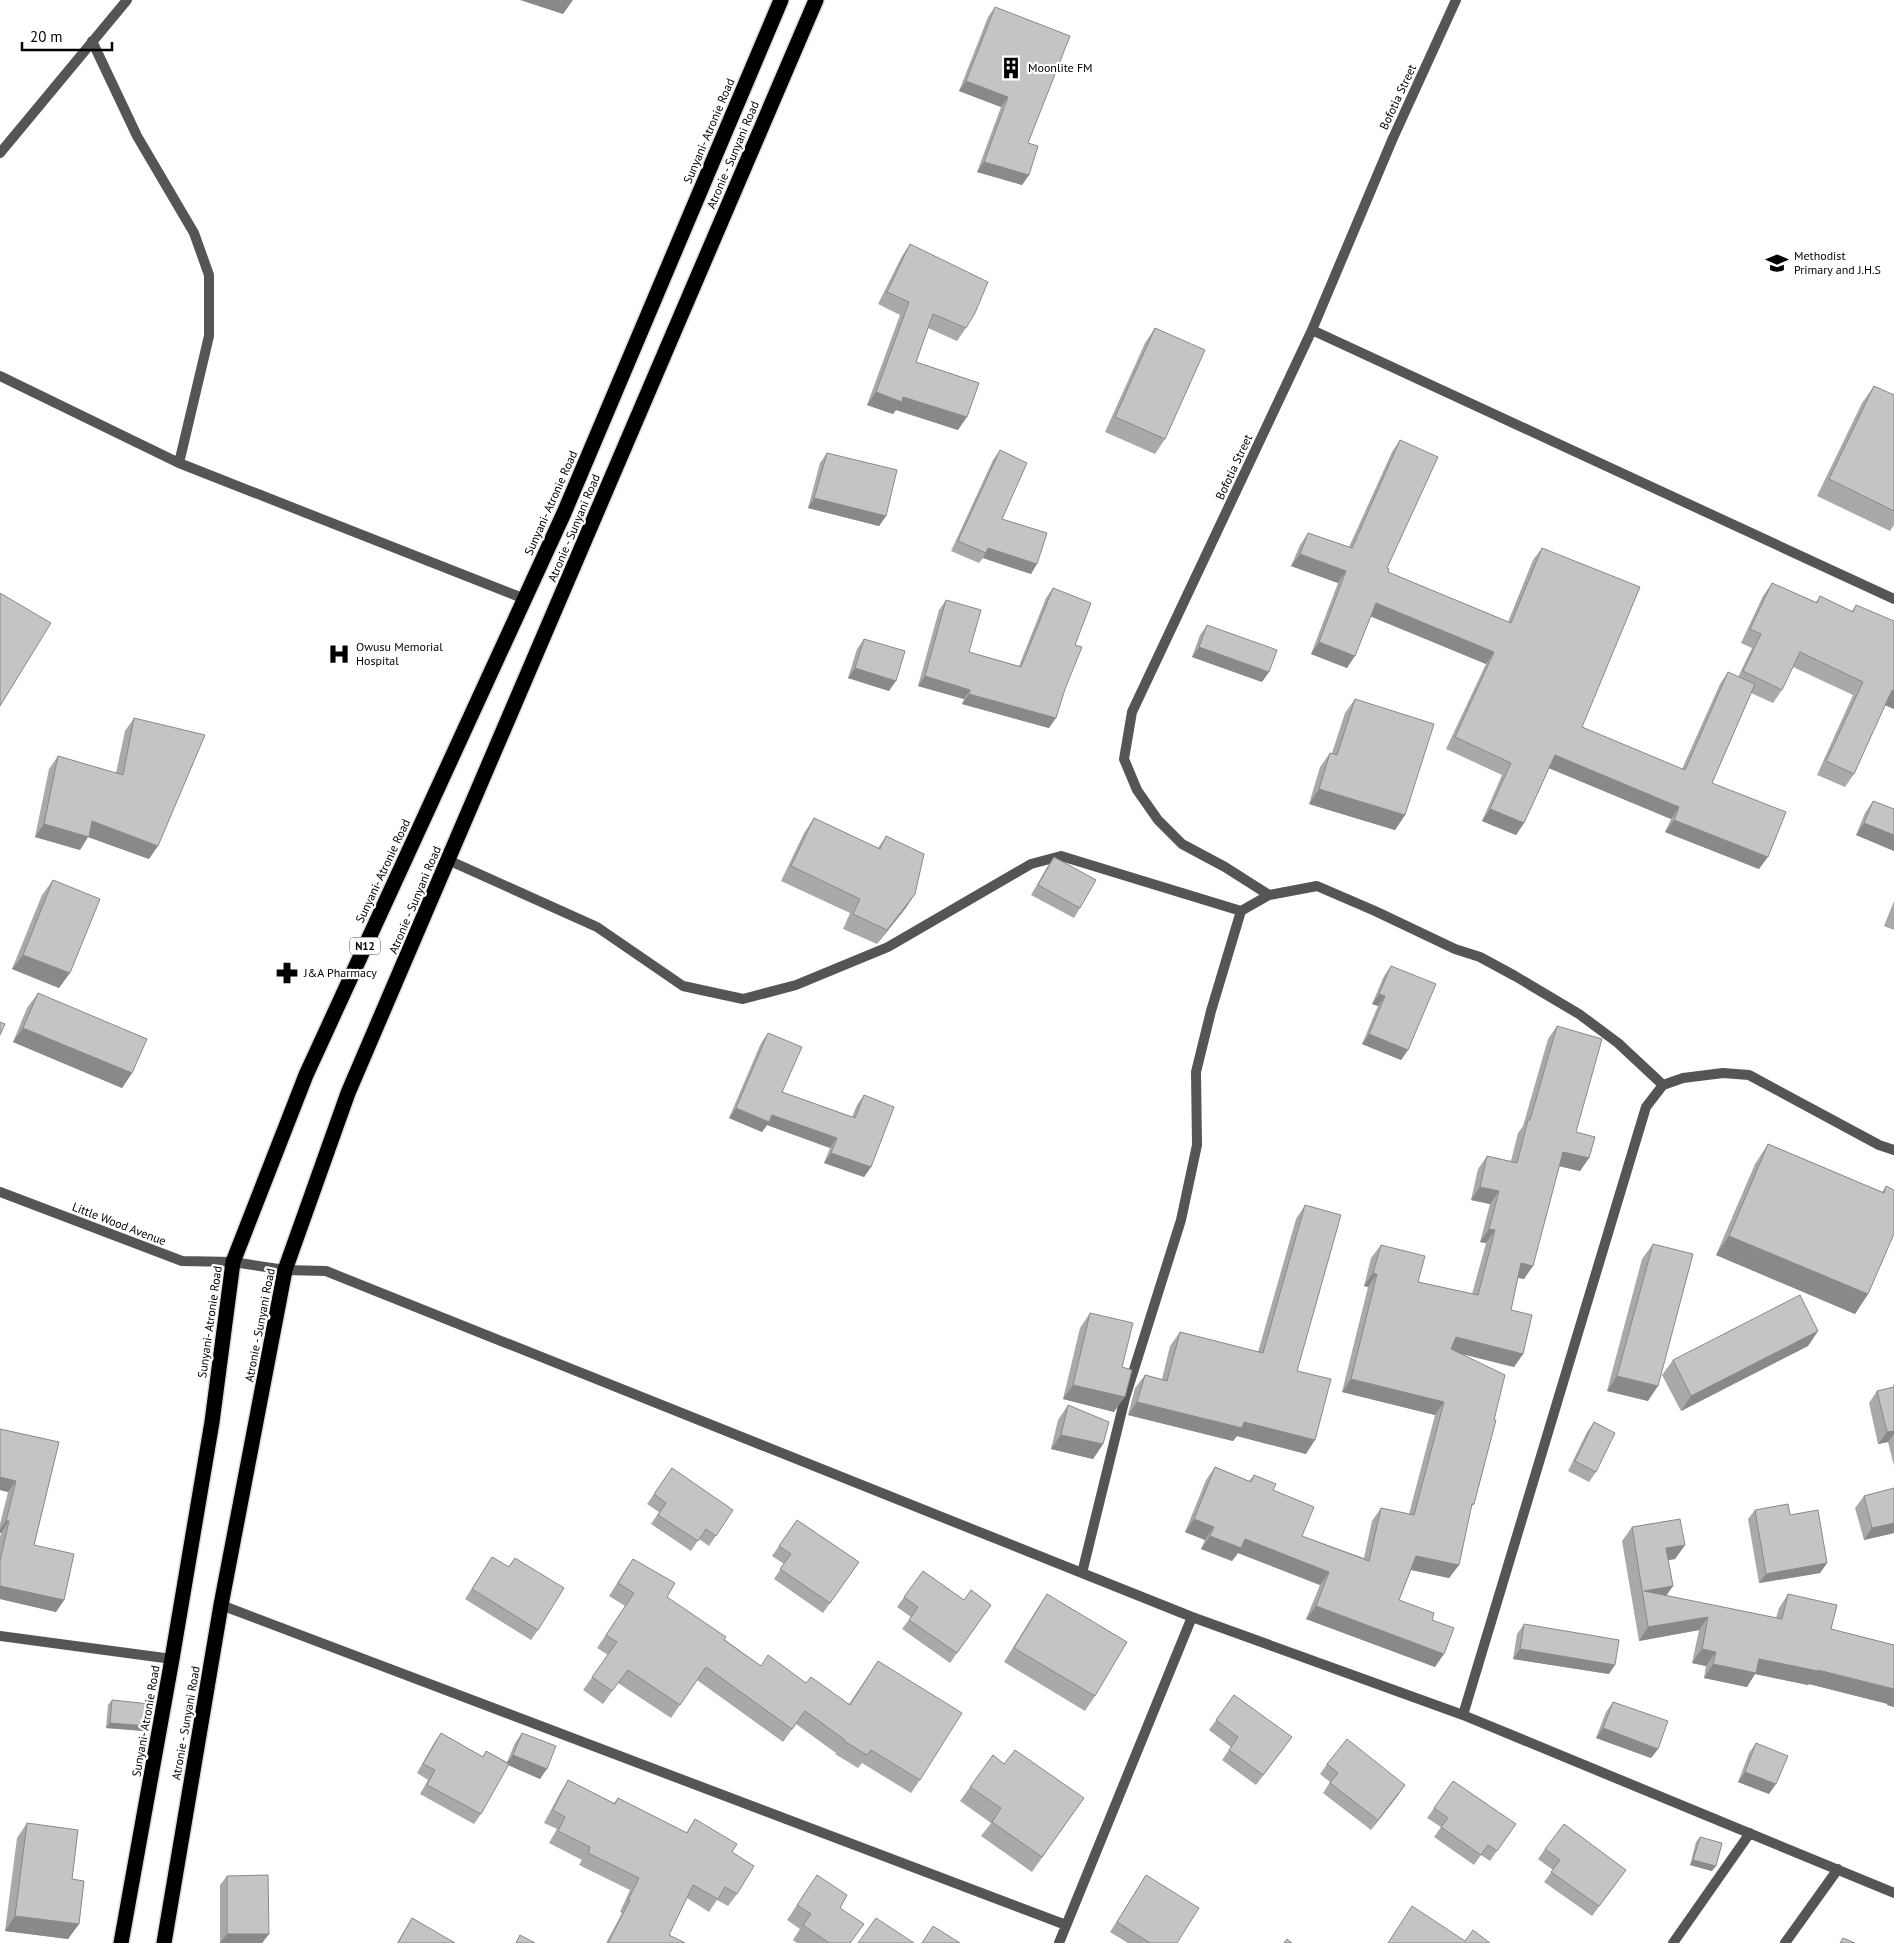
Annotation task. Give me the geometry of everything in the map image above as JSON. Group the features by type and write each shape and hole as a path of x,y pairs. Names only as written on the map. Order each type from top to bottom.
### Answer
{"highway":[{"name":"Sunyani- Atronie Road","path":"121,1943 212,1422 233,1262 306,1075 564,513 781,0"},
{"name":"Atronie - Sunyani Road","path":"164,1943 221,1605 285,1270 348,1093 816,0"}],"street":[{"path":"0,153 127,0"},
{"name":"Bofotia Street","path":"1269,895 1225,867 1182,844 1158,820 1137,790 1124,759 1132,712 1312,330 1393,138 1456,0"},
{"path":"92,41 137,136 194,233 209,275 209,336 179,463"},
{"path":"1312,330 1894,599"},
{"path":"0,376 179,463 524,599"},
{"path":"448,860 597,927 683,986 743,999 796,985 888,947 1031,864 1061,856 1241,911"},
{"path":"1082,1573 1125,1398 1181,1220 1197,1145 1196,1072 1210,1011 1241,911 1269,895 1317,886 1455,949 1480,957 1579,1014 1618,1043 1663,1085"},
{"path":"1463,1715 1646,1107 1663,1085 1683,1078 1723,1073 1749,1075 1878,1145 1894,1150"},
{"name":"Little Wood Avenue","path":"0,1192 182,1261 233,1262 285,1270 326,1271 1192,1617 1463,1715 1894,1893"},
{"path":"221,1605 1066,1925"},
{"path":"1059,1943 1192,1617"},
{"path":"0,1636 172,1659"},
{"path":"1673,1943 1750,1833"},
{"path":"1785,1943 1838,1869"}],"building":[{"name":"Moonlite FM","path":"995,7 1070,36 1028,143 1038,146 1029,175 984,162 1008,97 966,81"},
{"path":"910,244 988,282 975,313 966,328 933,314 916,362 979,383 967,417 903,397 902,402 876,392 909,302 887,292"},
{"path":"1155,328 1205,350 1165,439 1115,417"},
{"path":"1874,386 1894,395 1894,511 1829,479"},
{"path":"1400,440 1438,457 1387,568 1389,569 1388,572 1511,623 1542,548 1640,587 1582,727 1685,770 1728,672 1755,684 1712,783 1786,812 1768,857 1674,820 1679,807 1555,755 1524,823 1490,809 1511,763 1455,737 1494,652 1376,603 1355,656 1319,642 1346,571 1300,554 1308,533 1352,548"},
{"path":"1000,450 1027,463 1002,519 1047,533 1037,564 988,548 986,553 958,541"},
{"path":"827,453 897,470 886,516 814,498"},
{"path":"1772,583 1817,603 1820,596 1853,612 1856,605 1894,621 1894,691 1892,690 1854,774 1826,761 1863,682 1800,652 1782,690 1743,671 1761,634 1750,629"},
{"path":"1053,588 1091,603 1075,645 1082,647 1065,689 1056,718 969,694 970,690 925,676 946,600 981,610 969,652 1021,667"},
{"path":"0,593 51,623 0,706"},
{"path":"1207,625 1277,650 1269,672 1199,647"},
{"path":"864,639 905,651 896,681 855,668"},
{"path":"1355,699 1434,724 1405,815 1319,789 1330,753 1337,755"},
{"path":"134,718 205,735 158,846 92,821 89,837 44,824 58,756 123,775"},
{"path":"1873,801 1894,809 1894,835 1864,823"},
{"path":"814,818 880,849 886,836 924,854 915,894 887,930 853,914 860,899 791,866"},
{"path":"1054,857 1096,880 1080,908 1038,885"},
{"path":"53,880 100,899 70,973 23,955"},
{"path":"1391,966 1436,984 1408,1050 1369,1034 1385,996 1379,994"},
{"path":"38,993 147,1039 132,1073 23,1028"},
{"path":"0,1022 5,1024 0,1035"},
{"path":"1557,1026 1602,1039 1576,1132 1595,1137 1589,1158 1563,1152 1533,1266 1521,1263 1511,1310 1532,1315 1523,1354 1456,1337 1451,1349 1505,1375 1494,1420 1496,1420 1474,1504 1472,1504 1459,1565 1416,1556 1399,1600 1434,1613 1432,1620 1454,1628 1444,1654 1316,1606 1329,1572 1245,1539 1241,1548 1210,1536 1214,1527 1194,1519 1215,1467 1251,1482 1254,1475 1276,1484 1273,1490 1314,1507 1302,1536 1369,1561 1381,1508 1414,1515 1444,1402 1351,1379 1377,1274 1373,1273 1381,1245 1425,1256 1418,1282 1478,1295 1495,1230 1489,1229 1499,1191 1480,1187 1487,1156 1517,1163"},
{"path":"768,1033 802,1047 782,1092 855,1118 864,1095 894,1107 871,1167 831,1153 837,1138 772,1115 769,1122 736,1108"},
{"path":"1768,1144 1884,1193 1886,1186 1894,1190 1894,1234 1868,1294 1729,1236"},
{"path":"1305,1205 1341,1215 1297,1371 1331,1379 1315,1440 1244,1422 1242,1428 1137,1402 1145,1375 1167,1381 1180,1332 1263,1353"},
{"path":"1653,1244 1693,1254 1658,1386 1617,1376"},
{"path":"1800,1295 1818,1331 1691,1396 1673,1360"},
{"path":"1090,1313 1133,1323 1122,1367 1132,1370 1125,1397 1073,1385"},
{"path":"1894,1387 1894,1431 1887,1432 1877,1391"},
{"path":"1068,1405 1109,1422 1103,1444 1061,1435"},
{"path":"1594,1422 1615,1433 1596,1472 1575,1461"},
{"path":"0,1429 59,1442 34,1545 74,1554 64,1600 0,1586 0,1561 9,1521 6,1521 16,1481 0,1477"},
{"path":"672,1468 733,1510 716,1536 706,1529 698,1541 658,1515 666,1503 654,1494"},
{"path":"1894,1488 1894,1523 1872,1528 1864,1496"},
{"path":"1788,1504 1790,1515 1818,1510 1827,1563 1766,1574 1755,1510"},
{"path":"1680,1519 1685,1545 1666,1548 1673,1586 1644,1591 1782,1619 1788,1594 1837,1605 1831,1629 1894,1645 1894,1689 1818,1670 1759,1659 1756,1673 1713,1664 1716,1652 1702,1649 1708,1617 1648,1627 1632,1527"},
{"path":"797,1520 859,1562 830,1603 780,1569 791,1554 779,1546"},
{"path":"492,1557 509,1567 515,1558 564,1588 538,1630 472,1589"},
{"path":"633,1559 675,1583 667,1597 726,1637 724,1640 761,1666 768,1655 806,1683 811,1677 850,1705 878,1661 962,1713 920,1780 871,1750 867,1755 844,1741 805,1711 792,1729 706,1667 680,1705 628,1670 612,1691 592,1677 617,1642 606,1635 634,1593 618,1583"},
{"path":"923,1571 964,1600 971,1590 991,1605 957,1653 909,1620 918,1607 904,1597"},
{"path":"1047,1594 1127,1642 1095,1696 1014,1648"},
{"path":"1524,1624 1619,1640 1615,1665 1520,1649"},
{"path":"1234,1695 1292,1737 1263,1775 1229,1750 1238,1737 1216,1720"},
{"path":"112,1700 150,1704 148,1726 110,1723"},
{"path":"1613,1702 1668,1721 1658,1749 1603,1728"},
{"path":"441,1733 483,1757 486,1751 509,1764 481,1814 427,1785 435,1770 423,1764"},
{"path":"522,1733 556,1746 547,1769 513,1755"},
{"path":"1347,1739 1405,1785 1378,1820 1330,1783 1338,1773 1327,1764"},
{"path":"1756,1743 1788,1756 1776,1784 1745,1772"},
{"path":"1015,1750 1084,1798 1042,1857 992,1822 1001,1808 970,1787 993,1755 1004,1764"},
{"path":"568,1780 615,1804 618,1798 687,1833 695,1819 737,1844 732,1852 754,1866 737,1894 725,1887 718,1899 693,1885 669,1935 685,1943 608,1943 639,1878 588,1853 590,1847 558,1831 565,1817 553,1810"},
{"path":"1453,1781 1516,1824 1497,1851 1488,1845 1481,1855 1441,1827 1448,1818 1434,1808"},
{"path":"27,1823 78,1830 72,1879 84,1881 79,1924 15,1916"},
{"path":"1564,1824 1626,1870 1599,1906 1551,1872 1560,1860 1545,1849"},
{"path":"1700,1837 1722,1843 1716,1866 1693,1860"},
{"path":"268,1875 269,1934 227,1934 227,1876"},
{"path":"817,1875 847,1895 840,1908 864,1924 850,1943 829,1943 803,1925 811,1914 797,1905"},
{"path":"1146,1875 1199,1908 1177,1943 1150,1943 1117,1922"},
{"path":"1412,1906 1465,1941 1473,1930 1490,1943 1388,1943"},
{"path":"412,1918 455,1943 398,1943"},
{"path":"876,1918 914,1943 858,1943"},
{"path":"933,1926 960,1943 922,1943"},
{"path":"520,1935 535,1943 516,1943"},
{"path":"1843,1938 1855,1943 1840,1943"},
{"path":"1287,1939 1292,1943 1284,1943"}],"place":[{"name":"Moonlite FM","path":"1011,68"},
{"name":"Methodist Primary and J.H.S","path":"1777,263"},
{"name":"Owusu Memorial Hospital","path":"339,654"},
{"name":"J&A Pharmacy","path":"287,973"}]}
